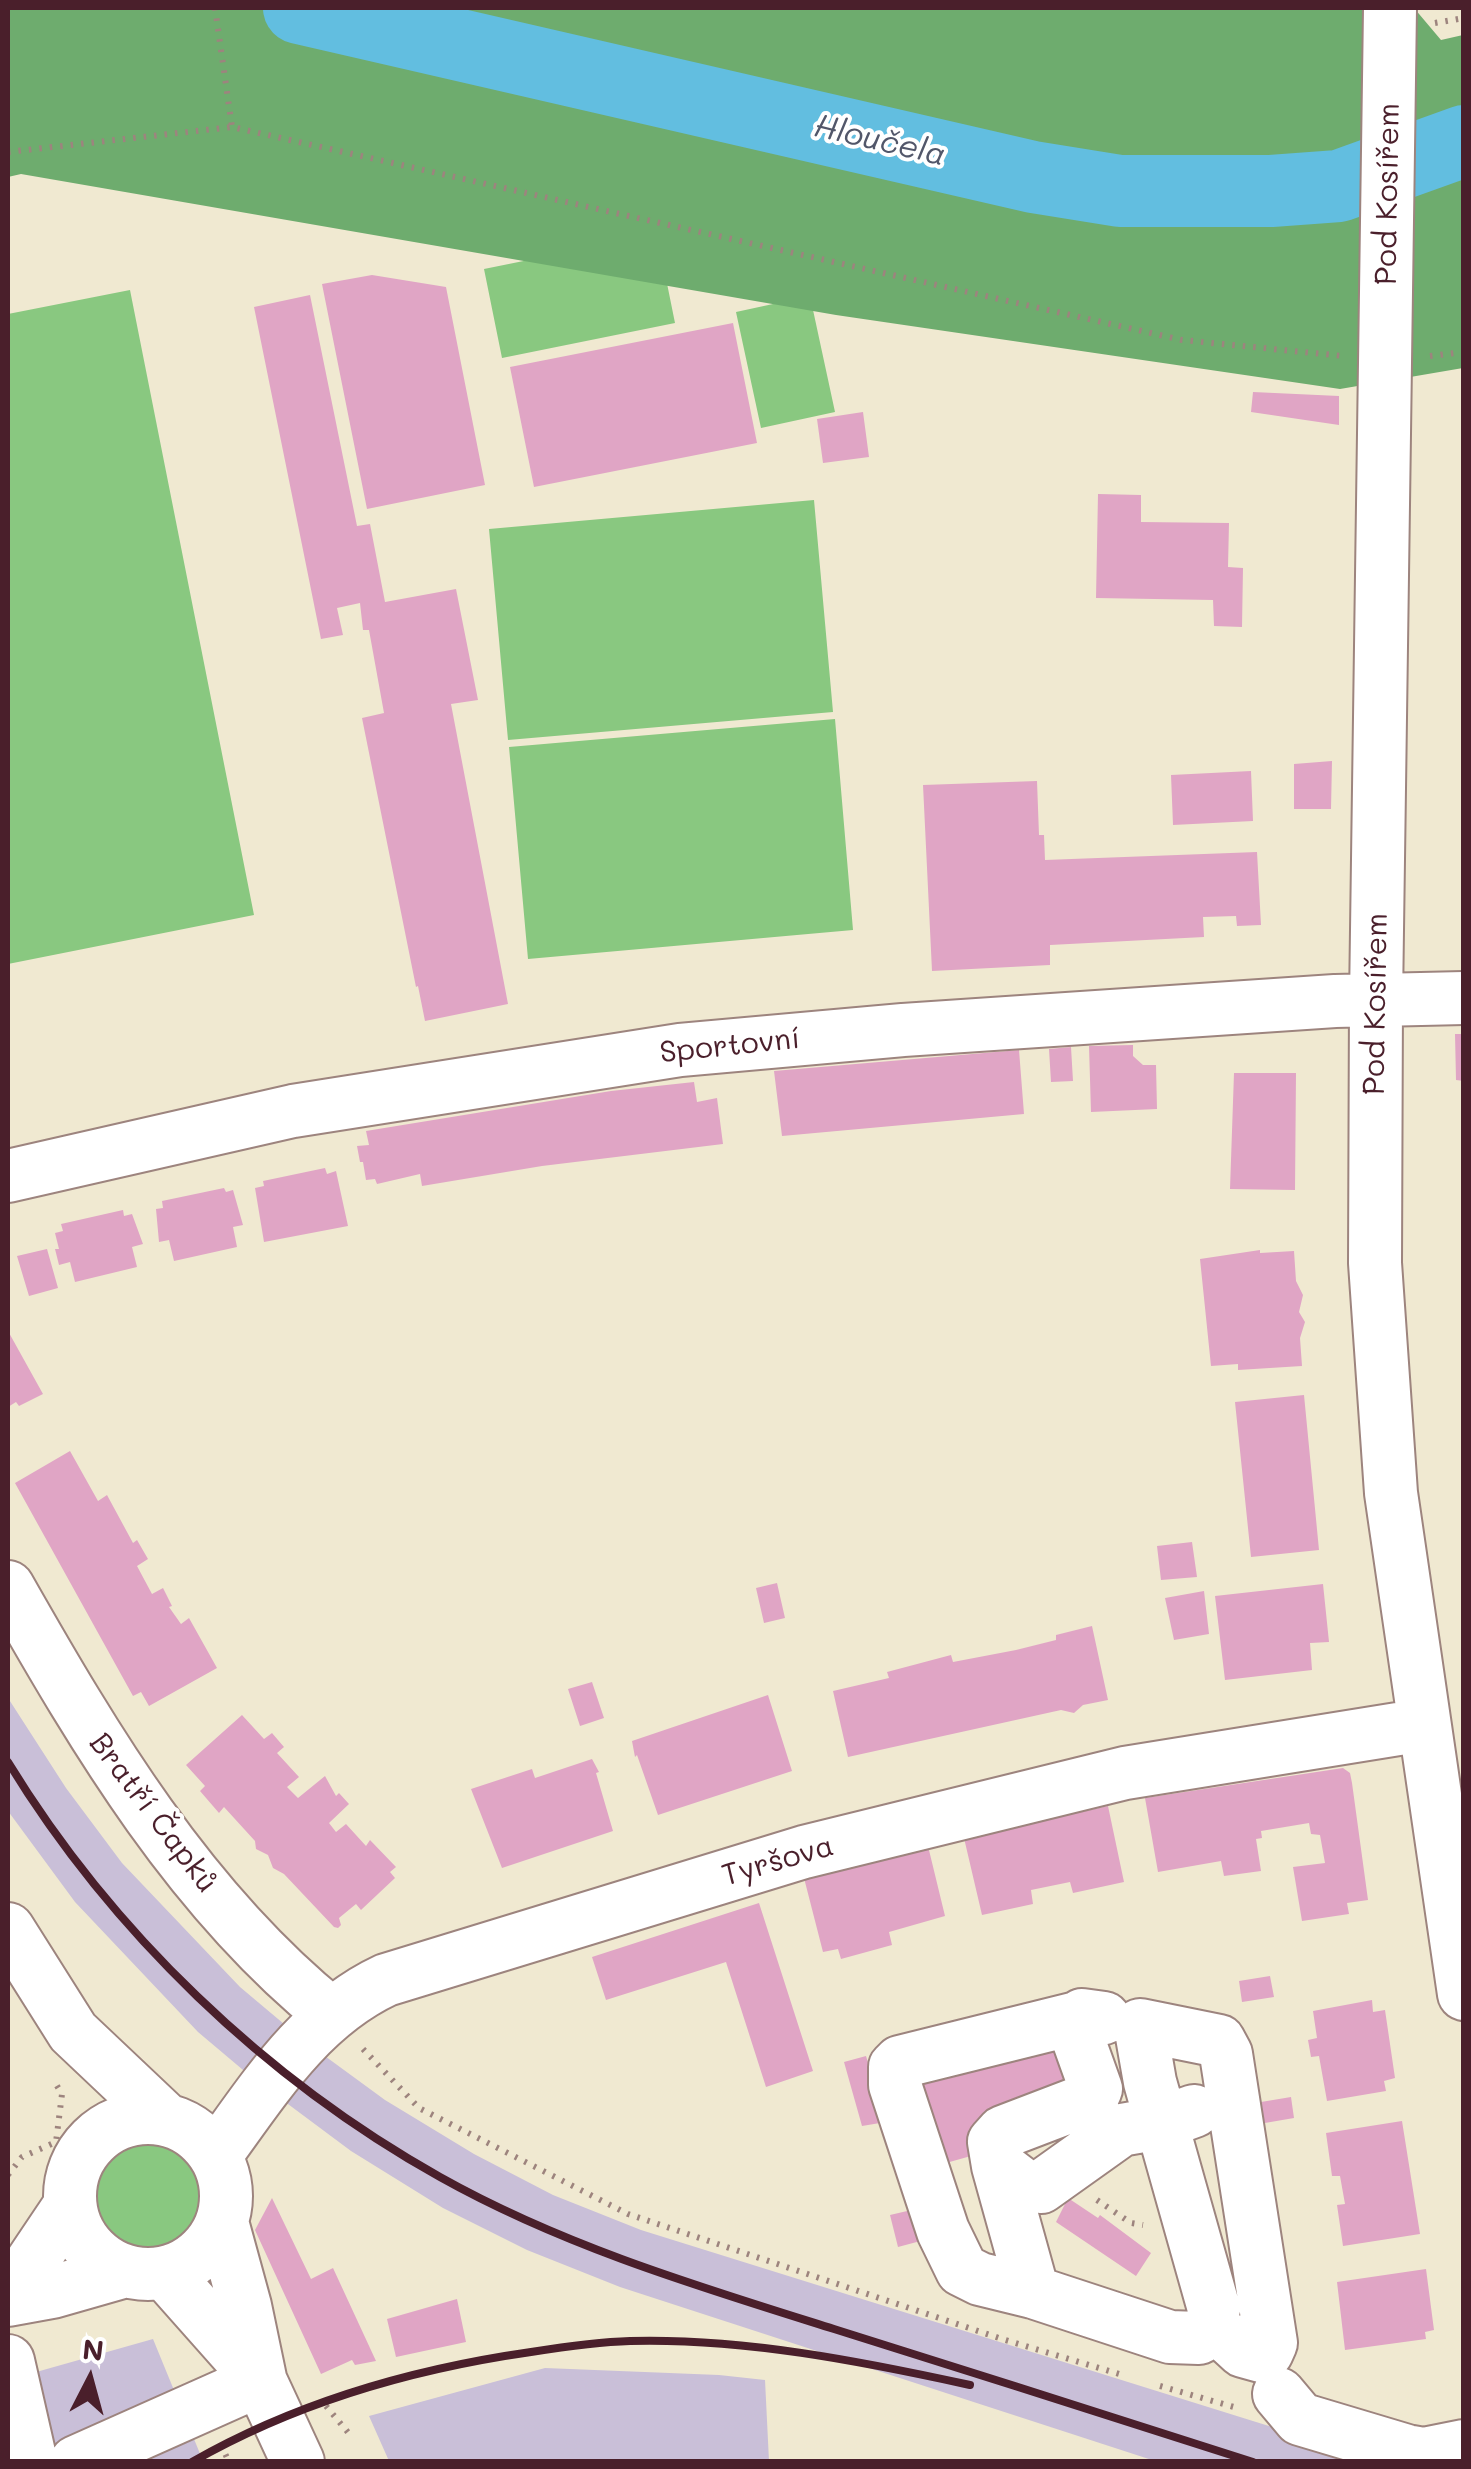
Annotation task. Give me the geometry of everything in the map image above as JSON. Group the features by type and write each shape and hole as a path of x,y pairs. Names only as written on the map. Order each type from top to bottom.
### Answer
{"street":[{"name":"Pod Kosířem","path":"1390,8 1375,1262 1391,1493 1423,1725 1455,1869 1464,1994"},
{"name":"Sportovní","path":"8,1176 294,1111 680,1050 903,1030 1376,1000 1464,998"},
{"name":"Bratří Čapků","path":"8,1587 86,1724 133,1796 257,1944 331,2014"},
{"name":"Tyršova","path":"215,2156 280,2067 331,2014 354,1995 386,1980 804,1852 1125,1773 1423,1725"},
{"path":"8,1928 72,2032 165,2119 198,2136 215,2156 226,2194 222,2222 194,2261 8,2300"},
{"path":"1140,2025 1161,2124 1215,2329 1243,2351 1261,2356 1271,2343 1226,2054 1219,2041 1140,2025 1088,2015 900,2062 893,2073 895,2084 943,2231 962,2270 1170,2338 1215,2329"},
{"path":"1033,2292 1012,2182 994,2142 1003,2132 1088,2100 1094,2094 1096,2089 1073,2019"},
{"path":"72,2032 96,2137"},
{"path":"922,2169 1012,2182 1122,2130 1161,2124 1233,2096"},
{"path":"8,2291 70,2206 75,2168 96,2137 121,2122 165,2119"},
{"path":"70,2206 82,2239 93,2253 144,2273 260,2380"},
{"path":"222,2222 260,2380 298,2462"},
{"path":"1195,2243 1254,2234"},
{"path":"8,2361 31,2462"},
{"path":"76,2462 260,2380"},
{"path":"1289,2407 1407,2451 1424,2454 1464,2446"}],"path":[{"path":"215,8 232,127"},
{"path":"8,152 232,127 1182,340 1386,360"},
{"path":"331,2014 419,2108 628,2214 1005,2340 1132,2377"},
{"path":"8,2175 22,2158 56,2142 62,2094"},
{"path":"1150,2382 1258,2414 1289,2407"},
{"path":"204,2404 229,2462"}],"shaded area":[{"path":"8,1698 66,1788 122,1863 240,1987 303,2040 385,2100 474,2154 553,2195 641,2230 1381,2461 1155,2461 620,2287 527,2250 443,2208 351,2151 249,2075 198,2032 75,1902 8,1811"},
{"path":"153,2339 203,2461 8,2462 8,2380"},
{"path":"545,2368 765,2380 769,2461 389,2461 369,2416"}],"green space":[{"path":"8,8 1414,8 1441,40 1463,35 1463,368 1340,389 836,315 21,174 8,177"},
{"path":"657,234 675,323 502,358 484,269"},
{"path":"130,290 254,915 8,964 8,314"},
{"path":"810,296 835,412 761,428 736,312"},
{"path":"814,500 833,712 508,740 489,529"},
{"path":"835,719 853,930 528,959 509,747"},
{"path":"147,2143 168,2147 185,2159 197,2176 201,2197 197,2218 185,2235 168,2247 147,2251 126,2247 109,2235 97,2218 93,2197 97,2176 109,2159 126,2147"}],"building":[{"path":"372,275 446,287 485,485 367,509 322,284"},
{"path":"310,295 357,526 370,524 385,602 456,589 478,700 451,704 508,1004 425,1021 362,718 384,713 369,630 363,630 360,603 337,608 343,635 321,639 254,307"},
{"path":"733,323 757,443 534,487 510,367"},
{"path":"1253,392 1339,396 1339,425 1251,412"},
{"path":"863,412 869,457 823,463 817,419"},
{"path":"1098,494 1141,495 1141,522 1229,523 1228,567 1243,568 1242,627 1214,626 1213,600 1096,598"},
{"path":"1332,761 1331,809 1294,809 1294,764"},
{"path":"1251,771 1253,821 1173,825 1171,775"},
{"path":"1037,781 1039,835 1044,835 1045,860 1257,852 1261,925 1237,926 1236,916 1203,917 1204,937 1050,945 1050,965 932,971 923,785"},
{"path":"1455,1034 1464,1034 1464,1081 1456,1080"},
{"path":"1133,1045 1133,1056 1143,1065 1156,1065 1157,1109 1091,1112 1089,1046"},
{"path":"1071,1047 1073,1081 1051,1082 1049,1049"},
{"path":"1019,1050 1024,1114 782,1136 774,1071"},
{"path":"1234,1073 1296,1073 1295,1190 1230,1189"},
{"path":"694,1082 697,1102 717,1098 723,1144 542,1166 422,1186 420,1174 377,1184 375,1179 366,1180 360,1162 357,1146 369,1145 366,1131 611,1091"},
{"path":"325,1168 327,1174 336,1171 348,1226 264,1242 255,1188 264,1186 263,1181"},
{"path":"224,1188 226,1192 233,1190 243,1225 233,1227 237,1247 174,1261 169,1240 159,1242 156,1209 163,1208 162,1201"},
{"path":"123,1210 124,1216 132,1214 143,1244 132,1247 137,1267 75,1282 70,1262 59,1265 55,1249 59,1249 55,1233 63,1231 61,1224"},
{"path":"47,1249 58,1288 29,1296 17,1256"},
{"path":"1260,1250 1294,1251 1296,1281 1303,1295 1299,1312 1305,1322 1300,1338 1302,1366 1238,1370 1238,1364 1211,1366 1200,1259"},
{"path":"8,1331 43,1394 8,1407"},
{"path":"1304,1395 1319,1550 1251,1557 1235,1402"},
{"path":"70,1451 98,1501 107,1495 133,1543 137,1540 148,1559 137,1566 152,1594 163,1588 172,1606 169,1607 181,1624 189,1618 217,1668 149,1706 141,1692 133,1696 15,1483"},
{"path":"1192,1542 1197,1577 1161,1580 1157,1546"},
{"path":"777,1583 785,1618 764,1623 756,1588"},
{"path":"1323,1584 1329,1642 1310,1643 1312,1670 1225,1680 1215,1596"},
{"path":"1204,1591 1209,1634 1174,1640 1165,1598"},
{"path":"1092,1626 1108,1700 1083,1705 1074,1713 1061,1710 848,1757 833,1691 889,1678 887,1672 951,1655 953,1662 1016,1650"},
{"path":"592,1682 604,1718 580,1726 568,1689"},
{"path":"768,1695 792,1771 658,1815 632,1741"},
{"path":"242,1715 264,1739 272,1733 284,1747 277,1753 299,1777 287,1787 298,1798 325,1776 336,1796 339,1793 349,1804 329,1823 336,1832 346,1824 366,1846 370,1840 396,1867 390,1872 395,1878 361,1910 356,1904 339,1918 338,1928 284,1874 273,1868 268,1855 256,1849 255,1841 224,1807 219,1813 200,1791 205,1786 186,1765"},
{"path":"592,1759 599,1772 596,1773 613,1831 502,1868 471,1789 532,1769 535,1778"},
{"path":"1343,1768 1350,1773 1352,1783 1368,1900 1347,1903 1349,1914 1302,1921 1293,1867 1325,1863 1320,1835 1311,1834 1309,1823 1261,1831 1262,1838 1256,1839 1261,1871 1224,1876 1221,1861 1158,1872 1145,1798"},
{"path":"1108,1806 1124,1882 1073,1893 1070,1882 1031,1890 1033,1904 982,1915 964,1838"},
{"path":"928,1846 945,1916 889,1932 892,1945 841,1959 838,1949 823,1952 804,1878"},
{"path":"759,1903 813,2071 766,2087 726,1962 606,2000 592,1957"},
{"path":"1270,1976 1274,1997 1242,2002 1239,1981"},
{"path":"1372,2000 1373,2012 1385,2010 1395,2078 1384,2081 1386,2091 1327,2101 1319,2056 1311,2057 1308,2040 1317,2038 1313,2011"},
{"path":"1061,2037 1078,2096 971,2128 978,2154 946,2163 928,2239 898,2247 890,2215 920,2208 914,2078"},
{"path":"866,2056 886,2122 862,2126 844,2062"},
{"path":"1291,2097 1294,2118 1259,2124 1255,2103"},
{"path":"1402,2121 1420,2234 1343,2246 1337,2205 1345,2204 1340,2176 1332,2176 1326,2133"},
{"path":"272,2198 311,2279 333,2268 376,2361 355,2365 352,2360 321,2374 255,2230"},
{"path":"1068,2198 1098,2218 1100,2215 1151,2253 1136,2276 1056,2222"},
{"path":"1426,2269 1434,2330 1425,2332 1426,2339 1345,2350 1337,2282"},
{"path":"457,2299 466,2342 396,2357 387,2319"}],"waterway":[{"name":"Hloučela","path":"299,8 1033,177 1120,191 1271,191 1339,186 1464,141"}],"railway":[{"path":"8,1762 95,1885 197,1996 313,2095 440,2177 535,2224 633,2263 1253,2462"},
{"path":"192,2462 314,2405 399,2378 487,2359 593,2344 673,2341 758,2347 970,2385"}]}
